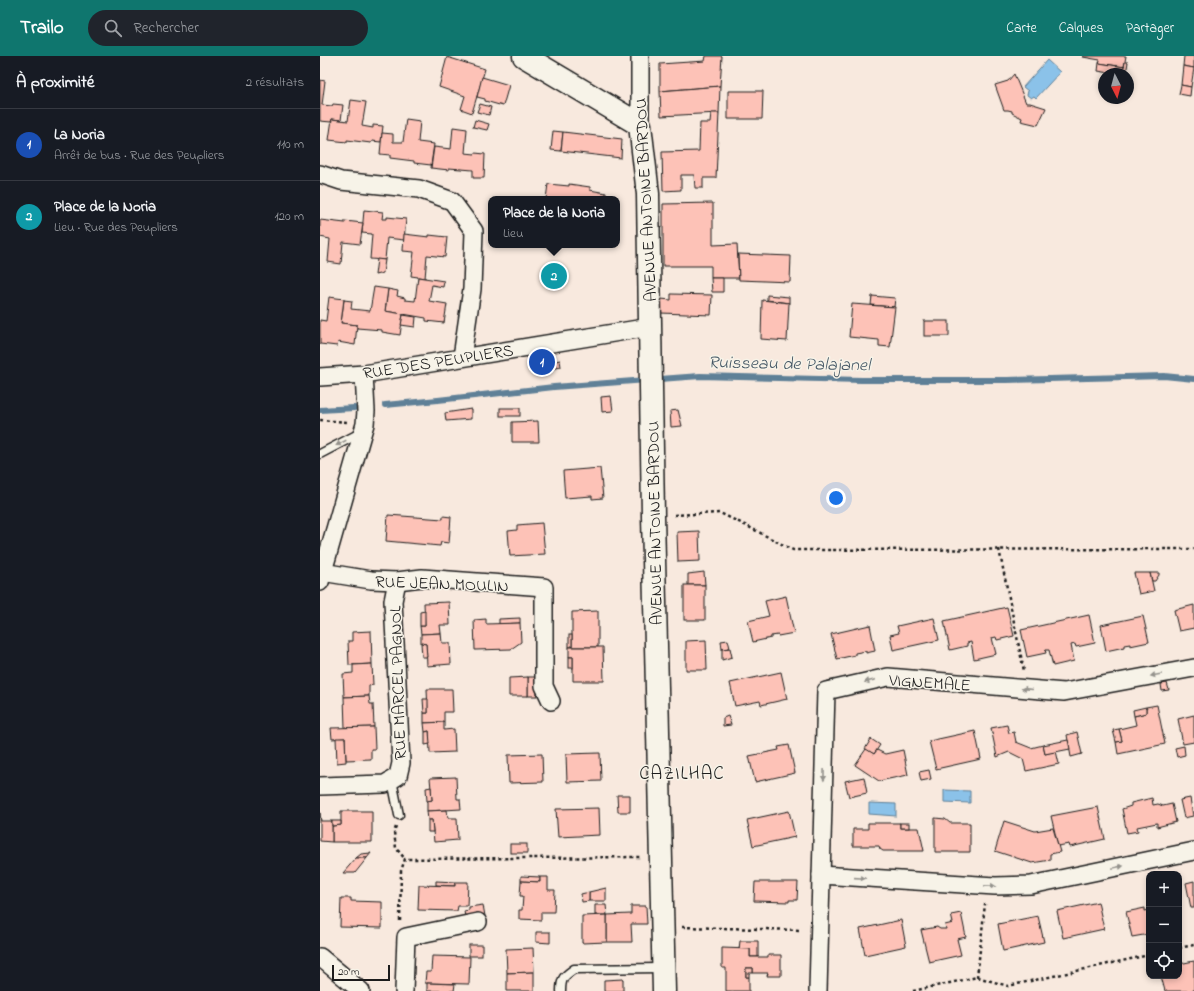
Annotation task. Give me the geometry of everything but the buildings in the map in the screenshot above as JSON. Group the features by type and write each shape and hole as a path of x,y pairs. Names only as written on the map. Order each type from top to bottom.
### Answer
{"street":[{"path":"524,56 640,125"},
{"name":"AVENUE ANTOINE BARDOU","path":"640,56 640,125 648,194 653,516 664,991"},
{"path":"320,174 341,181 419,189 452,201 474,231 472,289 462,357"},
{"name":"RUE DES PEUPLIERS","path":"320,377 364,374 650,327"},
{"path":"321,577 364,428 366,411 364,374"},
{"name":"RUE JEAN MOULIN","path":"321,577 397,581 422,578 544,587 544,686 551,701"},
{"name":"RUE MARCEL PAGNOL","path":"320,786 385,784 398,776 401,763 393,601 397,581"},
{"name":"VIGNEMALE","path":"818,991 826,691 888,677 1064,692 1194,668"},
{"path":"821,875 988,886 1031,885 1194,851"},
{"path":"404,991 406,937 478,922"},
{"path":"324,966 361,991"}],"lane":[{"path":"320,454 364,428"},
{"path":"392,780 399,815"},
{"path":"561,991 561,982 564,976 574,969 663,968"}],"path":[{"path":"320,420 364,428"},
{"path":"653,516 720,513 793,550 1194,549"},
{"path":"999,549 1028,689"},
{"path":"399,815 394,832 396,848 405,859"},
{"path":"405,859 649,857 661,862"},
{"path":"405,859 401,871 399,930 406,937"},
{"path":"977,977 988,886"},
{"path":"662,926 820,930"},
{"path":"1182,947 1194,944"},
{"path":"912,991 977,977 1008,986 1146,955"}],"water":[{"path":"1047,60 1060,72 1036,98 1034,96 1031,98 1027,95 1028,91 1023,87"},
{"path":"944,790 970,791 970,803 944,802"},
{"path":"869,803 896,804 896,816 869,814"}],"waterway":[{"name":"Ruisseau de Palajanel","path":"385,405 554,387 700,376 862,380 1007,380 1164,376 1194,379"},
{"name":"Ruisseau de Palajanel","path":"320,410 354,408"}],"place":[{"name":"Place de la Noria","path":"554,276"},
{"name":"La Noria","path":"542,362"}],"district":[{"name":"CAZILHAC","path":"682,772"}]}
